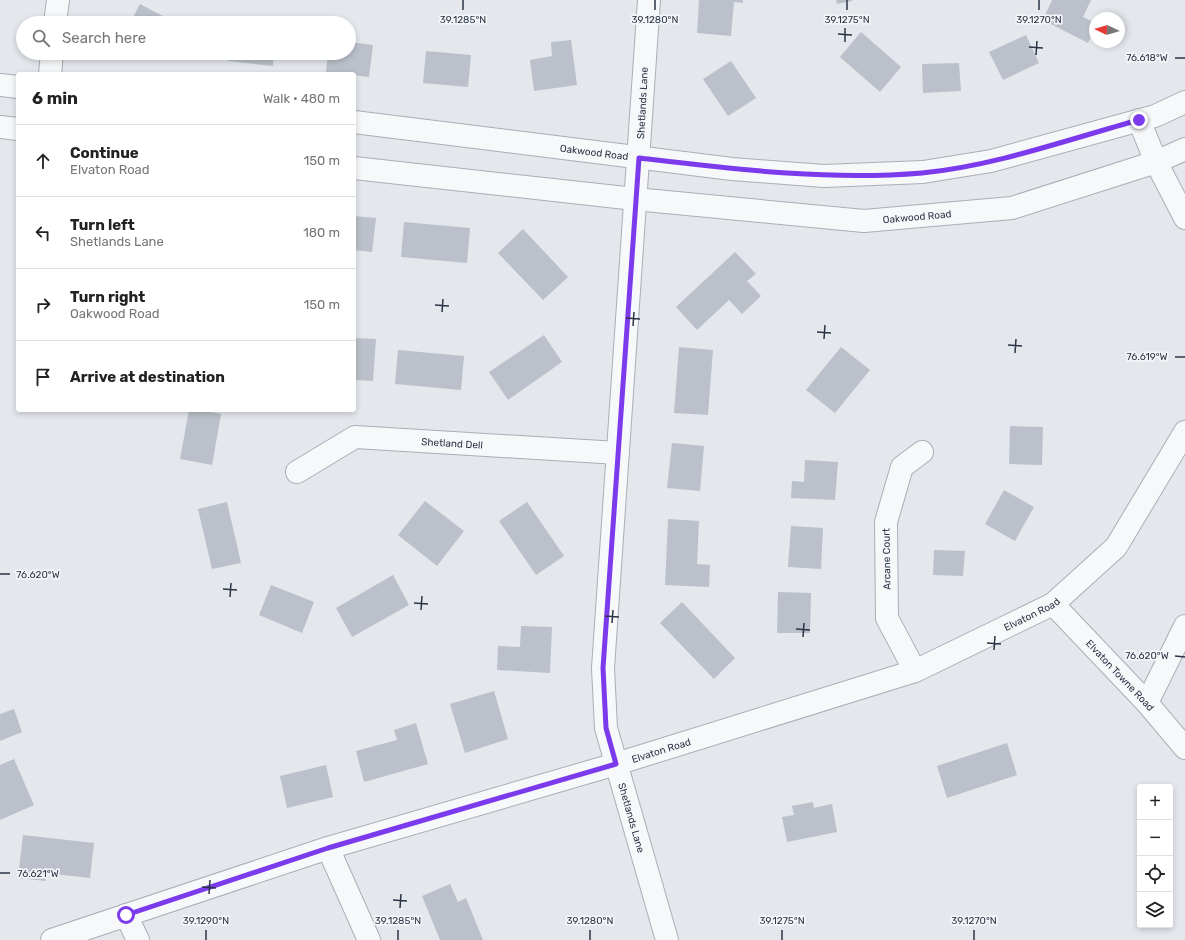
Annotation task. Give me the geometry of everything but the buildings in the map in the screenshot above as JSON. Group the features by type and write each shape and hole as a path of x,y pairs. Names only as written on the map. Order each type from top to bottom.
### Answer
{"street":[{"path":"56,16 58,0"},
{"name":"Shetlands Lane","path":"649,0 603,668 606,728 667,940"},
{"path":"50,72 51,60"},
{"path":"0,85 16,87"},
{"name":"Oakwood Road","path":"356,122 732,169 824,176 922,172 990,161 1155,116 1185,102"},
{"path":"1139,120 1156,162 1185,218"},
{"path":"0,127 16,129"},
{"name":"Oakwood Road","path":"356,168 635,199 864,221 1012,208 1156,162 1185,149"},
{"name":"Elvaton Road","path":"52,940 328,848 616,764 914,671 1053,604 1116,547 1185,432"},
{"name":"Shetland Dell","path":"297,472 355,437 618,453"},
{"name":"Arcane Court","path":"914,671 888,618 886,522 902,468 922,452"},
{"name":"Elvaton Towne Road","path":"1053,604 1147,703 1185,748"},
{"path":"1147,703 1185,626"},
{"path":"328,848 369,940"},
{"path":"126,915 138,940"}],"route":[{"path":"126,915 328,848 616,764 606,728 603,668 639,158 732,169 824,176 922,172 990,161 1139,120"}]}
